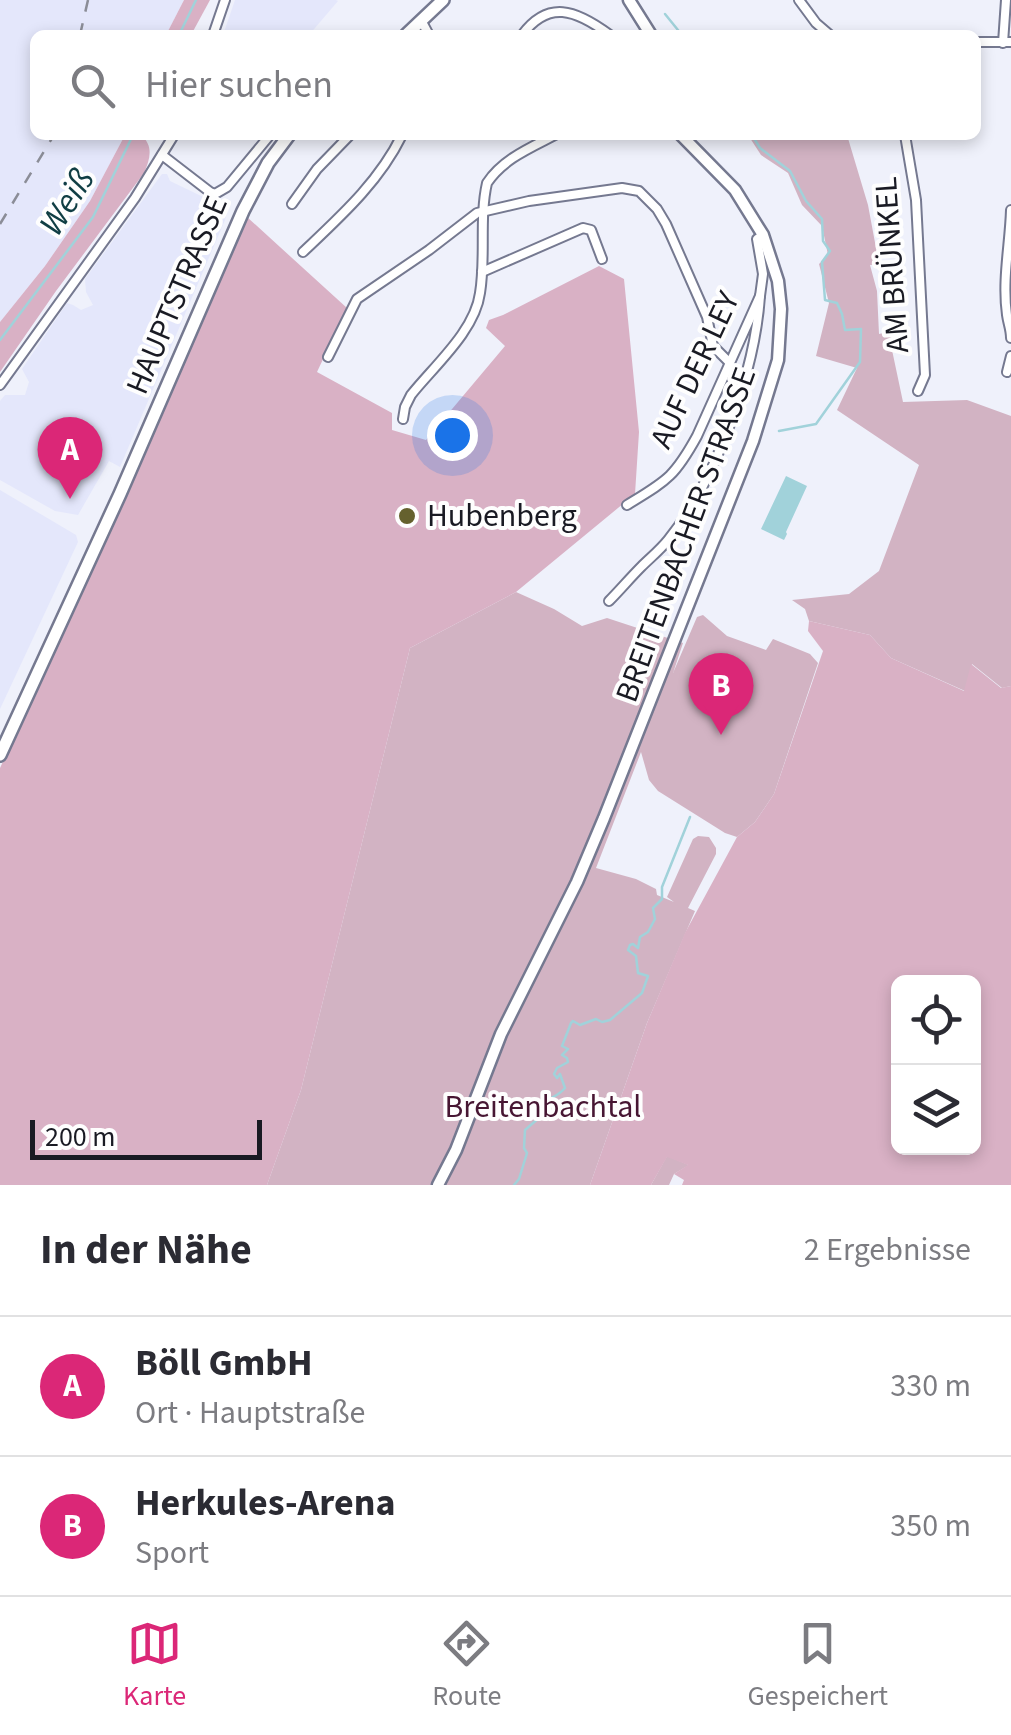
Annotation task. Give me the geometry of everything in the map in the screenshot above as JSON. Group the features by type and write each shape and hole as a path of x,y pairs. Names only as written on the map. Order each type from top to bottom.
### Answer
{"main road":[{"path":"412,30 444,0"},
{"name":"HAUPTSTRASSE","path":"0,755 251,194 285,140"}],"street":[{"path":"215,30 225,0"},
{"path":"628,0 649,30"},
{"path":"799,0 824,30"},
{"path":"981,42 1007,42 1006,0"},
{"path":"523,30 535,16 554,3 561,3 602,30"},
{"path":"422,22 426,30"},
{"path":"0,385 135,198 171,140"},
{"path":"162,155 215,194 227,186 266,140"},
{"path":"292,204 317,169 345,140"},
{"path":"303,252 363,194 400,140"},
{"path":"403,419 411,395 470,322 480,296 487,183 523,151 545,140"},
{"name":"BREITENBACHER STRASSE","path":"438,1185 502,1034 578,882 737,483 778,360 778,282 763,234 735,190 686,140"},
{"name":"AM BRÜNKEL","path":"906,140 918,233 924,375 918,391"},
{"path":"328,357 357,299 478,213 622,188 639,192 657,209 707,317 714,346 728,362"},
{"path":"1010,198 1006,255 1011,338"},
{"path":"482,272 576,230 591,230 602,260"},
{"name":"AUF DER LEY","path":"627,505 675,472 696,436 760,296 763,274 758,239 763,234"},
{"path":"609,601 668,540 714,462 745,376 760,296"},
{"path":"1008,372 1011,356"}],"shaded area":[{"path":"0,0 184,0 169,30 30,30 30,140 122,140 90,201 0,322"},
{"path":"184,0 210,0 194,30 169,30"},
{"path":"235,0 338,1 313,30 225,30"},
{"path":"122,140 145,140 149,158 144,173 0,372 0,322 90,201"},
{"path":"162,174 222,206 226,198 230,200 225,220 120,467 109,461 78,515 55,511 0,480 0,401 5,395 25,395 29,382 22,369 67,303 81,310 93,305 85,279"},
{"path":"247,217 347,308 317,372 392,413 392,430 426,440 505,346 486,328 489,320 599,266 624,279 639,432 635,494 516,592 410,648 301,1090 267,1185 0,1185 0,768"},
{"path":"786,476 807,486 784,540 761,529"},
{"path":"0,490 76,535 78,542 0,709"},
{"path":"809,621 870,635 891,658 964,691 971,664 1001,688 1011,686 1011,1185 682,1185 684,1180 674,1174 688,1165 667,1157 651,1185 590,1185 647,1023 685,933 737,837 755,822 774,794 823,651 808,631"}],"green space":[{"path":"751,140 848,140 868,205 879,264 870,265 877,291 879,334 892,331 903,402 967,400 1011,416 1011,686 1002,688 972,664 965,691 891,658 870,635 809,621 805,609 792,600 849,594 879,571 919,465 837,410 857,368 816,356 829,303 819,264 828,255 822,226 802,205 788,173 761,155"},
{"name":"Breitenbachtal","path":"516,592 582,626 607,618 683,643 673,673 697,617 703,615 727,636 766,650 773,639 810,654 818,663 774,794 755,822 737,837 658,791 649,780 641,752 596,868 636,879 674,902 667,897 693,839 709,837 716,854 688,908 695,911 647,1023 590,1185 267,1185 301,1090 410,648"},
{"path":"667,1156 689,1165 674,1174 669,1185 651,1185"}],"waterway":[{"name":"Weiß","path":"181,30 196,0"},
{"path":"665,14 678,30"},
{"name":"Weiß","path":"0,340 93,217 131,140"},
{"path":"755,140 790,171 806,201 822,219 823,241 830,251 822,262 825,300 837,303 845,330 861,329 860,362 816,424 779,431"},
{"path":"514,1185 527,1153 525,1130 540,1117 540,1105 565,1088 560,1074 557,1078 554,1074 568,1062 562,1055 568,1049 562,1046 571,1023 610,1020 642,993 648,976 638,973 636,956 628,950 633,944 638,948 640,937 655,919 653,908 662,899 662,887 690,817"}],"railway":[{"path":"81,30 88,0"},
{"path":"0,224 51,140"}],"place":[{"name":"Böll GmbH","path":"70,499"},
{"name":"Hubenberg","path":"407,516"},
{"name":"Herkules-Arena","path":"721,735"}]}
